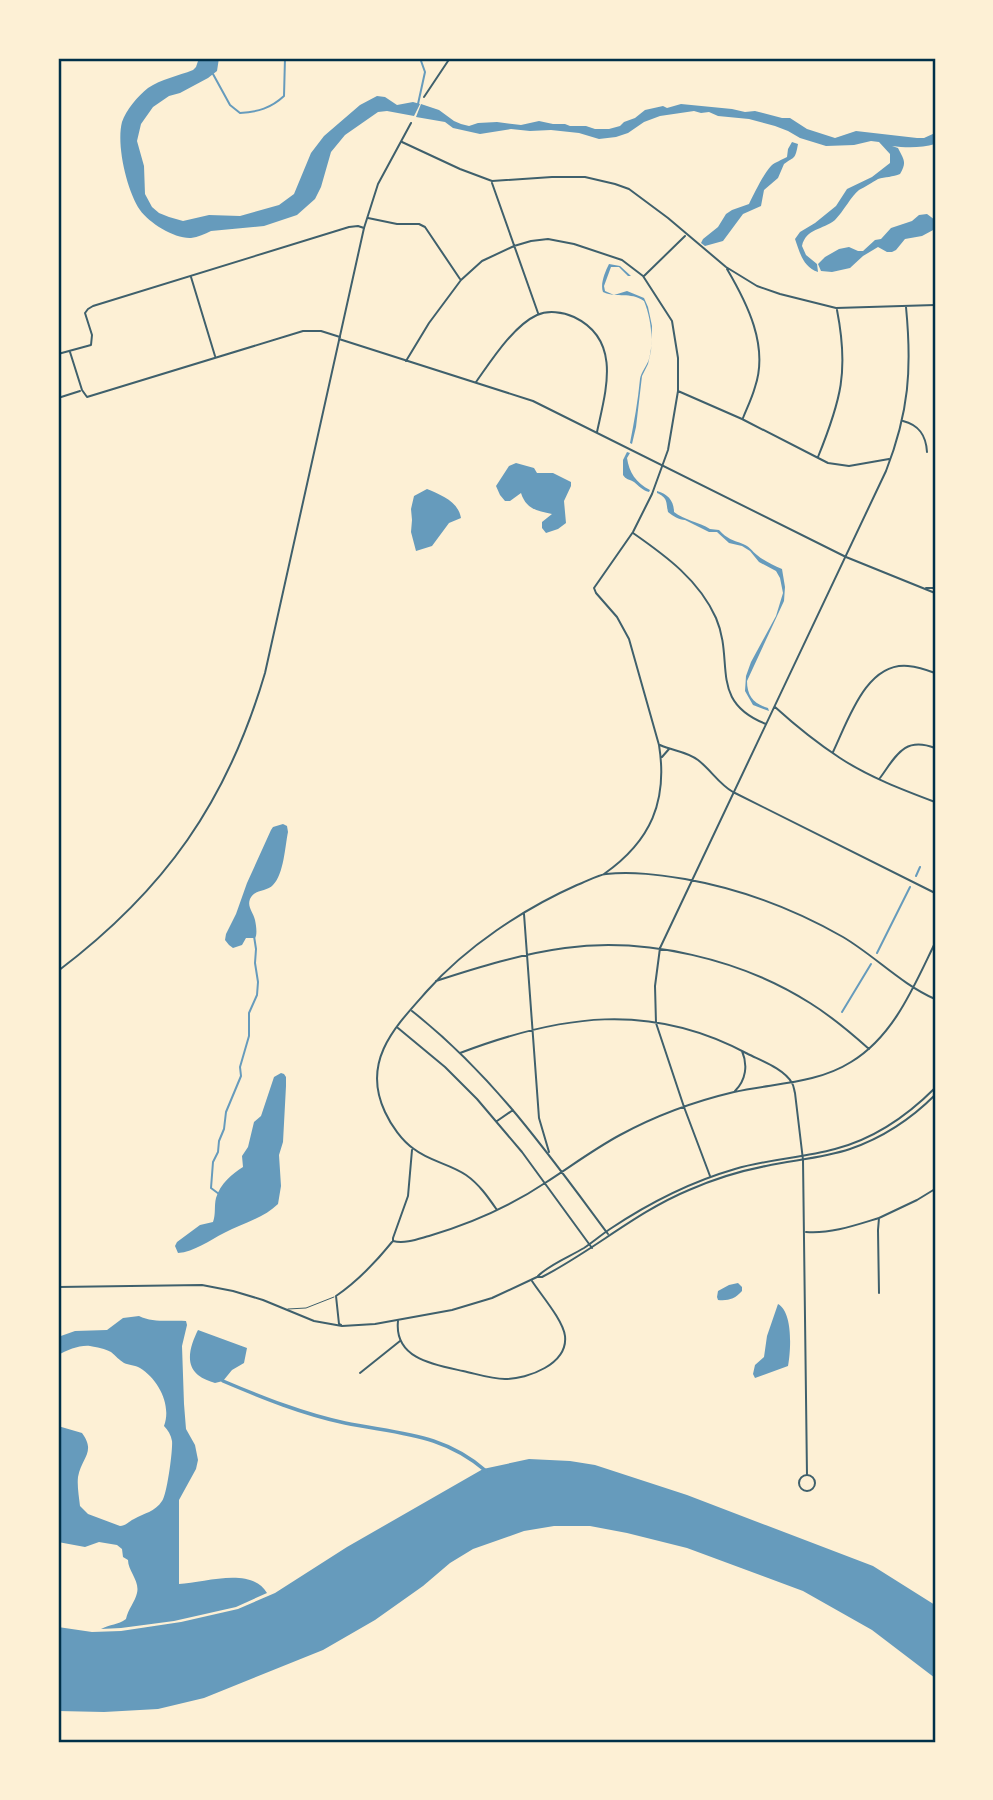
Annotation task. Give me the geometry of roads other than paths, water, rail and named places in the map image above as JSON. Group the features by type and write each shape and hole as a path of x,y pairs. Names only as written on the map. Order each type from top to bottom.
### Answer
{"street":[{"path":"424,97 450,58"},
{"path":"58,971 105,933 162,873 201,822 250,722 265,673 364,228 378,184 411,123"},
{"path":"401,142 492,181 585,177 629,189 726,267 757,286 800,300 836,309 935,305"},
{"path":"492,181 539,314"},
{"path":"367,218 425,227 461,280"},
{"path":"58,355 91,345 92,335 85,313 88,309 349,227 364,228"},
{"path":"643,276 687,234"},
{"path":"406,361 429,323 461,280 482,261 513,246 548,239 574,244 622,260 643,276 672,321 678,358 678,391 663,465 633,532 595,584 594,591 617,617 629,639 659,745 660,795 650,824 618,864 604,874 544,901 483,941 435,982 410,1010 381,1052 377,1085 384,1112 393,1127 412,1149 452,1167 474,1181 497,1210"},
{"path":"726,267 742,295 757,337 759,362 756,386 742,419"},
{"path":"191,277 215,357"},
{"path":"712,1181 656,1023 655,986 660,948 890,459 902,421 909,379 906,307"},
{"path":"818,458 839,397 842,359 836,309"},
{"path":"476,383 508,340 527,321 539,314 552,312 570,315 591,328 602,341 606,354 607,368 597,433"},
{"path":"70,351 82,390 87,397 303,331 321,331 533,401 846,557 935,593"},
{"path":"58,398 82,390"},
{"path":"678,391 742,419 828,463 849,466 890,459"},
{"path":"902,421 921,431 927,452"},
{"path":"633,532 677,566 702,595 716,618 723,638 725,673 731,696 744,712 766,724"},
{"path":"925,588 935,588"},
{"path":"833,753 865,689 878,674 900,666 935,673"},
{"path":"775,706 806,734 833,753 879,779 935,802"},
{"path":"879,779 899,752 907,747 915,744 935,748"},
{"path":"659,745 691,755 733,792 935,892"},
{"path":"661,758 669,749"},
{"path":"618,864 619,871 622,872"},
{"path":"604,874 622,872 665,875 744,893 801,915 843,937 913,988 935,999"},
{"path":"524,913 539,1118 549,1154"},
{"path":"393,1241 404,1242 452,1229 497,1210 545,1184 618,1136 684,1107 732,1093 823,1076 838,1069 869,1049 891,1025 935,943"},
{"path":"435,982 528,954 586,946 660,948 711,960 758,976 791,992 836,1022 869,1049"},
{"path":"410,1010 444,1037 513,1110 609,1235"},
{"path":"460,1053 547,1025 598,1019 637,1020 698,1032 742,1050 783,1074 792,1083 803,1155 807,1475"},
{"path":"397,1027 447,1069 497,1121 592,1248"},
{"path":"732,1093 744,1077 746,1059 742,1050"},
{"path":"58,1287 202,1285 263,1300 314,1321 342,1326 432,1315 473,1305 531,1280 657,1200 710,1177 758,1163 835,1149 874,1134 907,1113 935,1088"},
{"path":"537,1276 542,1277 554,1271 659,1204 689,1190 751,1169 851,1149 876,1138 910,1116 935,1095"},
{"path":"497,1121 513,1110"},
{"path":"342,1326 339,1324 336,1296 371,1267 393,1241 408,1196 412,1149"},
{"path":"805,1232 820,1232 879,1218 935,1189"},
{"path":"879,1218 879,1293"},
{"path":"398,1320 397,1332 400,1341 419,1359 430,1364 494,1378 526,1376 560,1356 565,1344 565,1333 560,1323 531,1280"},
{"path":"360,1373 400,1341"},
{"path":"807,1475 813,1477 815,1483 808,1491 802,1490 799,1485 801,1478 807,1475"}],"lane":[{"path":"261,1299 285,1309 306,1308 336,1296"}],"water":[{"path":"199,58 219,58 217,71 153,107 141,124 137,141 144,166 145,194 152,207 159,213 183,221 209,215 240,216 279,205 294,194 311,153 324,136 360,105 377,96 385,97 397,105 413,102 420,104 414,116 378,112 345,135 331,152 315,199 297,215 264,226 211,231 185,238 163,229 140,210 124,168 120,143 122,122 126,113 144,91 158,82 193,70"},
{"path":"421,104 469,126 497,122 521,125 539,121 609,129 620,126 645,110 681,104 755,111 790,118 807,129 835,138 856,131 917,138 935,133 935,144 892,146 898,148 903,158 900,174 878,179 859,190 835,220 807,236 802,246 806,255 817,264 818,272 805,263 795,239 800,232 836,206 847,189 872,177 890,163 890,154 879,142 826,146 749,119 694,111 660,116 644,122 628,133 599,139 579,133 551,130 511,129 480,134 453,128 445,122 416,117"},
{"path":"792,142 798,144 795,155 784,164 778,178 764,190 761,206 743,214 723,241 705,246 701,243 718,227 726,214 749,204 768,169 787,157"},
{"path":"927,214 935,220 935,229 922,236 905,239 896,250 887,252 878,247 850,268 832,272 821,271 818,264 839,249 849,247 863,251 875,240 881,239 891,228"},
{"path":"609,264 620,266 631,276 619,267 611,267 604,286 605,291 614,295 603,292 602,289"},
{"path":"627,291 644,298 652,326 651,342 650,322 644,301 634,296 614,295"},
{"path":"651,346 651,351 648,364 642,376 632,444 630,443 640,379 649,359"},
{"path":"627,452 630,453 627,458 631,472 649,492 623,475 623,460"},
{"path":"516,463 534,468 537,473 553,473 571,482 564,501 566,523 558,529 546,533 542,522 552,514 529,506 521,493 510,501 505,501 500,495 496,486 509,466"},
{"path":"427,489 453,503 461,518 449,523 432,546 416,551 411,532 411,509 414,496"},
{"path":"657,491 670,499 674,512 678,515 710,529 719,530 782,569 784,601 747,681 752,699 769,711 753,705 745,691 746,676 776,616 783,593 780,578 776,571 759,562 742,546 729,543 717,532 709,532 672,515 668,512 665,499"},
{"path":"283,824 287,826 288,832 280,874 273,885 254,894 249,902 255,920 256,936 246,938 242,945 233,948 225,940 226,934 271,830"},
{"path":"281,1073 286,1077 286,1086 283,1142 279,1155 281,1186 278,1204 259,1217 202,1245 178,1253 175,1246 177,1242 200,1225 213,1222 215,1201 220,1188 243,1167 242,1156 248,1147 254,1122 261,1116 274,1077"},
{"path":"738,1283 742,1287 739,1294 731,1299 718,1300 718,1291"},
{"path":"778,1304 783,1308 789,1323 788,1366 755,1378 755,1365 764,1357 767,1336"},
{"path":"139,1316 156,1320 186,1321 187,1325 182,1346 186,1429 195,1445 198,1460 179,1500 179,1584 239,1578 260,1585 267,1593 236,1607 174,1621 101,1629 126,1619 136,1596 137,1584 128,1560 123,1557 122,1549 117,1545 99,1542 85,1547 58,1542 58,1426 82,1433 88,1445 78,1477 80,1506 88,1514 120,1526 153,1510 162,1501 169,1472 172,1441 164,1426 165,1401 158,1386 147,1373 124,1363 109,1351 95,1347 78,1347 58,1355 58,1337 75,1331 107,1330 123,1318"},
{"path":"198,1330 247,1348 244,1363 232,1370 223,1381 215,1383 204,1379 191,1365 191,1347"},
{"path":"529,1459 595,1465 687,1495 873,1566 935,1605 935,1678 872,1630 803,1591 687,1548 590,1526 554,1526 524,1531 473,1549 450,1563 375,1620 323,1650 204,1698 158,1709 58,1711 58,1627 92,1632 121,1631 181,1622 238,1609 275,1593 347,1547 483,1469"}],"waterway":[{"path":"213,74 230,105 240,113 258,110 274,104 284,96 285,58"},
{"path":"418,104 425,72 420,58"},
{"path":"916,876 920,867"},
{"path":"877,953 910,887"},
{"path":"219,1194 211,1188 213,1162 224,1129 226,1112 241,1076 240,1067 249,1036 249,1013 257,995 254,936"},
{"path":"842,1012 871,964"},
{"path":"223,1381 314,1415 436,1442 470,1458 486,1471"}]}
